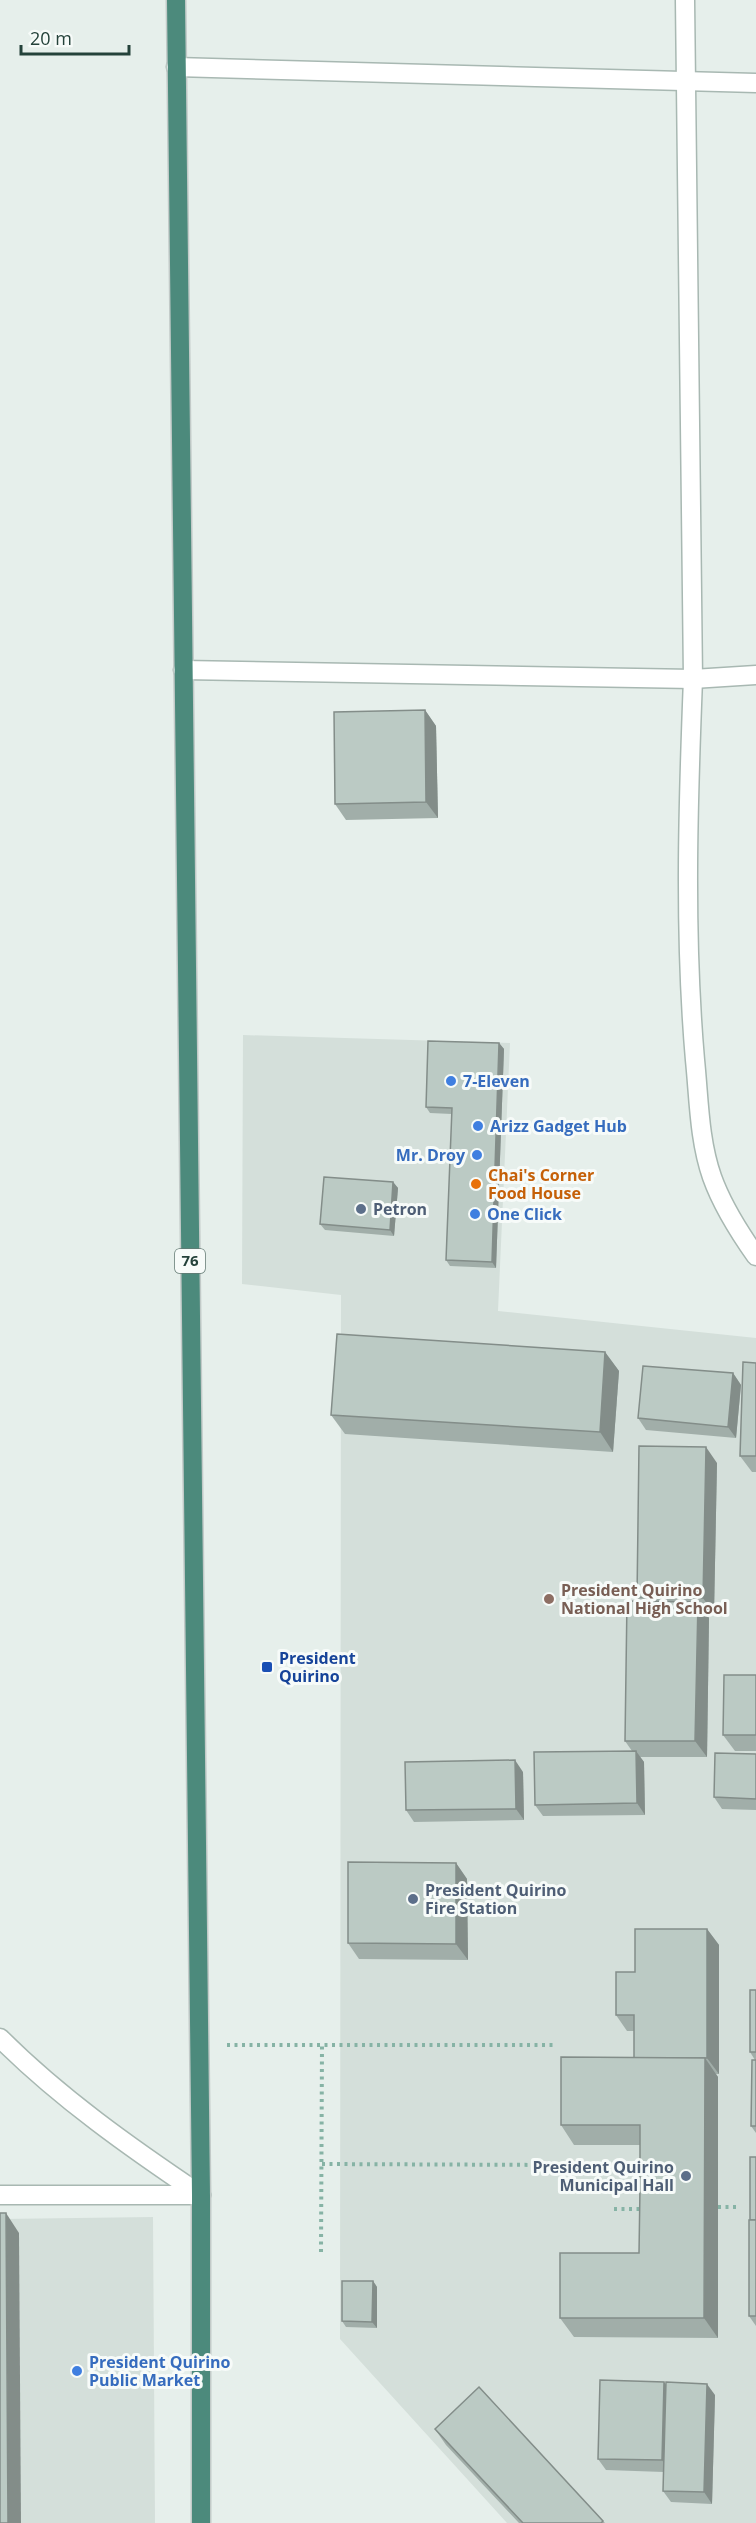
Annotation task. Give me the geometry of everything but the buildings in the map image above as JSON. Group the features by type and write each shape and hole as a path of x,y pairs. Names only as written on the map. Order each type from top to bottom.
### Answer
{"highway":[{"name":"76","path":"176,0 201,2195 201,2523"}],"street":[{"path":"686,0 693,679 688,792 691,1010 701,1129 712,1177 738,1230 756,1256"},
{"path":"177,67 756,83"},
{"path":"183,670 693,679 756,675"},
{"path":"0,2038 42,2076 130,2147 201,2195"},
{"path":"0,2195 201,2195"}],"path":[{"path":"321,2252 322,2044"},
{"path":"199,2045 556,2045"},
{"path":"322,2164 556,2165"},
{"path":"718,2207 737,2207"},
{"path":"614,2209 653,2208"}],"shaded area":[{"path":"243,1035 510,1043 498,1311 756,1338 756,2523 507,2523 340,2339 341,1295 242,1284"},
{"name":"President Quirino Public Market","path":"153,2217 155,2523 0,2523 0,2219"}],"place":[{"name":"7-Eleven","path":"451,1081"},
{"name":"Arizz Gadget Hub","path":"478,1126"},
{"name":"Mr. Droy","path":"477,1155"},
{"name":"Chai's Corner Food House","path":"476,1184"},
{"name":"Petron","path":"361,1209"},
{"name":"One Click","path":"475,1214"},
{"name":"President Quirino National High School","path":"549,1599"},
{"name":"President Quirino","path":"267,1667"},
{"name":"President Quirino Fire Station","path":"413,1899"},
{"name":"President Quirino Municipal Hall","path":"686,2176"},
{"name":"President Quirino Public Market","path":"77,2371"}]}
